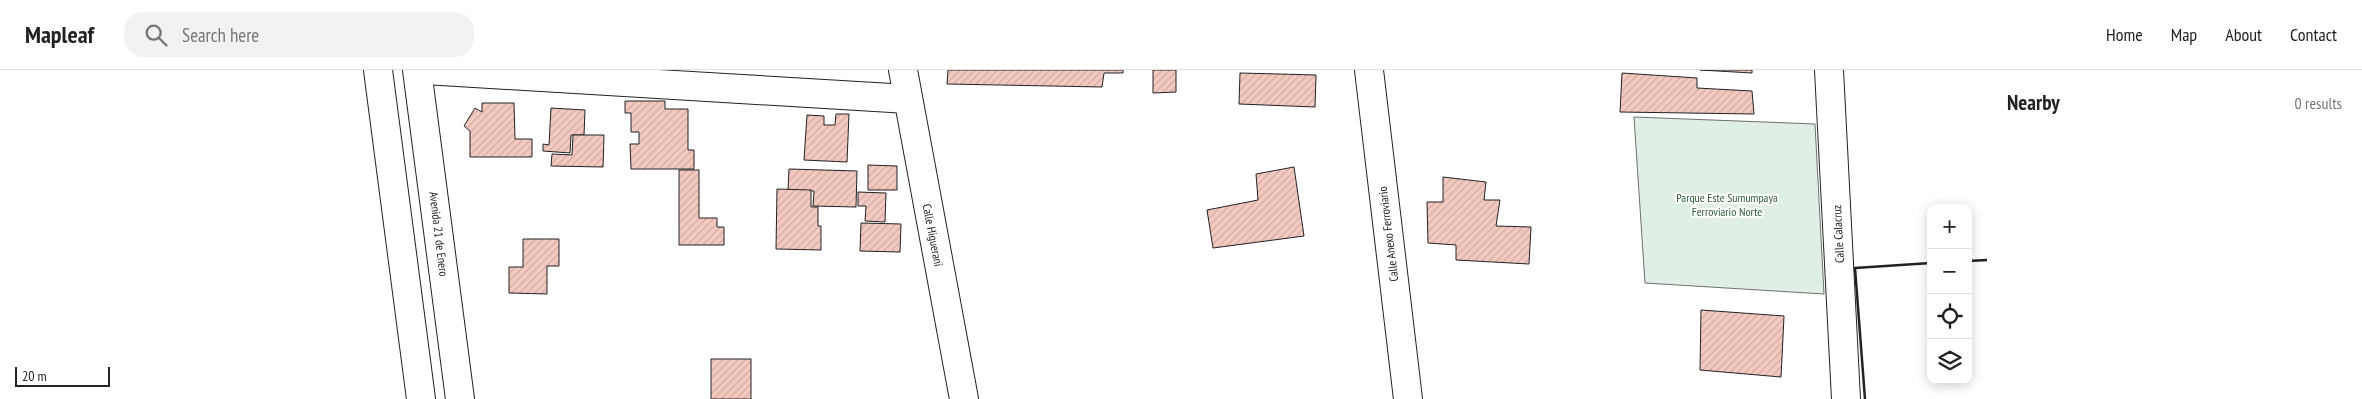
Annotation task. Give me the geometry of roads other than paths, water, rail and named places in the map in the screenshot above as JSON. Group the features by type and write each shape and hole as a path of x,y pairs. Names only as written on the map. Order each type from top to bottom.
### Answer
{"street":[{"path":"378,70 421,399"},
{"name":"Avenida 21 de Enero","path":"417,70 460,399"},
{"path":"425,70 908,99"},
{"name":"Calle Higuerani","path":"903,70 964,399"},
{"name":"Calle Anexo Ferroviario","path":"1369,70 1408,399"},
{"name":"Calle Calacruz","path":"1829,70 1846,399"}],"park label":[{"name":"Parque Este Sumumpaya Ferroviario Norte","path":"1727,204"}]}
